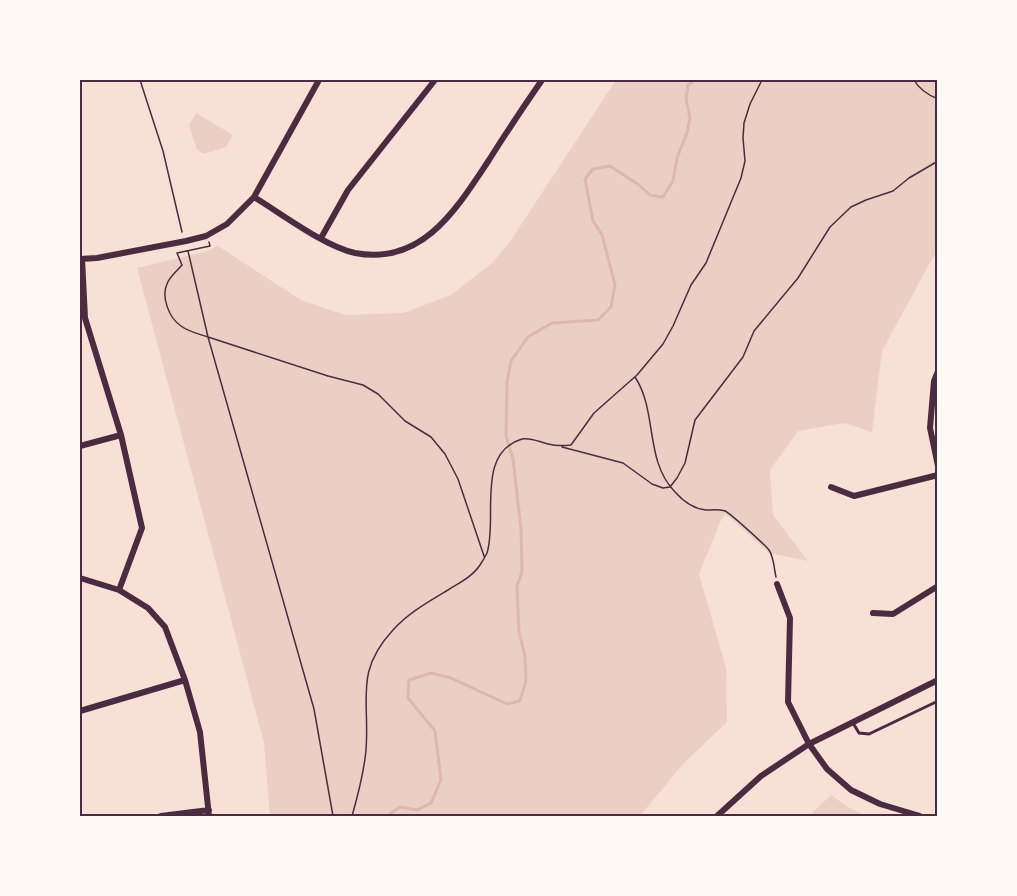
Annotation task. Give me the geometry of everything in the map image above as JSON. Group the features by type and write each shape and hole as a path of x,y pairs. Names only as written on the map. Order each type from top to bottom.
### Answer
{"street":[{"path":"118,590 142,528 121,435 85,318 81,259 182,242 206,236 221,228 241,212 254,197 320,80"},
{"path":"321,238 354,182 435,80"},
{"path":"254,197 321,238 354,253 393,252 416,244 438,229 456,209 542,80"},
{"path":"938,371 934,381 930,428 938,466"},
{"path":"80,446 121,435"},
{"path":"831,487 854,496 938,475"},
{"path":"80,578 118,590 148,608 165,627 185,680 200,732 209,813 161,816"},
{"path":"777,584 790,618 789,702 809,744 827,769 850,790 880,804 920,816"},
{"path":"873,613 893,614 938,586"},
{"path":"80,711 185,680"},
{"path":"717,816 761,776 809,744 938,680"}],"lane":[{"path":"853,723 859,733 869,734 938,701"}],"path":[{"path":"140,80 163,152 181,224 182,242"},
{"path":"560,446 571,445 594,413 635,377 663,344 674,326 691,285 706,262 741,178 745,161 744,123 750,104 762,80"},
{"path":"914,80 929,96 938,99"},
{"path":"352,816 366,750 366,686 370,664 393,629 412,612 465,579 478,568 487,553 493,469 504,451 524,438 534,439 609,458 622,463 652,484 663,488 670,487 685,463 695,420 743,357 754,331 798,278 830,227 851,207 893,191 909,178 938,161"},
{"path":"210,246 177,253 182,265 167,282 165,293 166,304 180,326 328,376 363,385 378,394 405,421 431,437 445,454 458,479 484,557"},
{"path":"188,251 208,337 314,709 333,816"},
{"path":"635,377 641,386 646,402 658,465 670,487 685,502 698,508 726,511 770,551 777,584"}],"shaded area":[{"path":"616,80 937,80 937,253 882,351 872,432 844,423 798,431 770,470 773,515 808,561 769,553 726,514 722,518 699,574 726,668 727,722 683,764 640,816 270,816 264,743 137,268 204,252 218,246 301,300 345,315 403,313 451,295 492,263 509,243"},
{"path":"196,113 233,135 226,147 204,154 197,150 189,125"},
{"path":"831,795 849,808 867,816 809,816"}],"waterway":[{"path":"391,816 391,813 400,807 417,810 431,803 441,780 435,731 408,698 409,680 431,673 451,678 507,704 520,701 526,680 525,656 519,632 517,586 522,572 521,529 513,459 506,436 507,382 511,361 528,337 552,323 598,320 611,307 615,285 602,235 593,221 585,179 593,169 610,166 650,195 663,197 673,181 677,158 687,133 690,118 686,99 688,85 695,80"}]}
